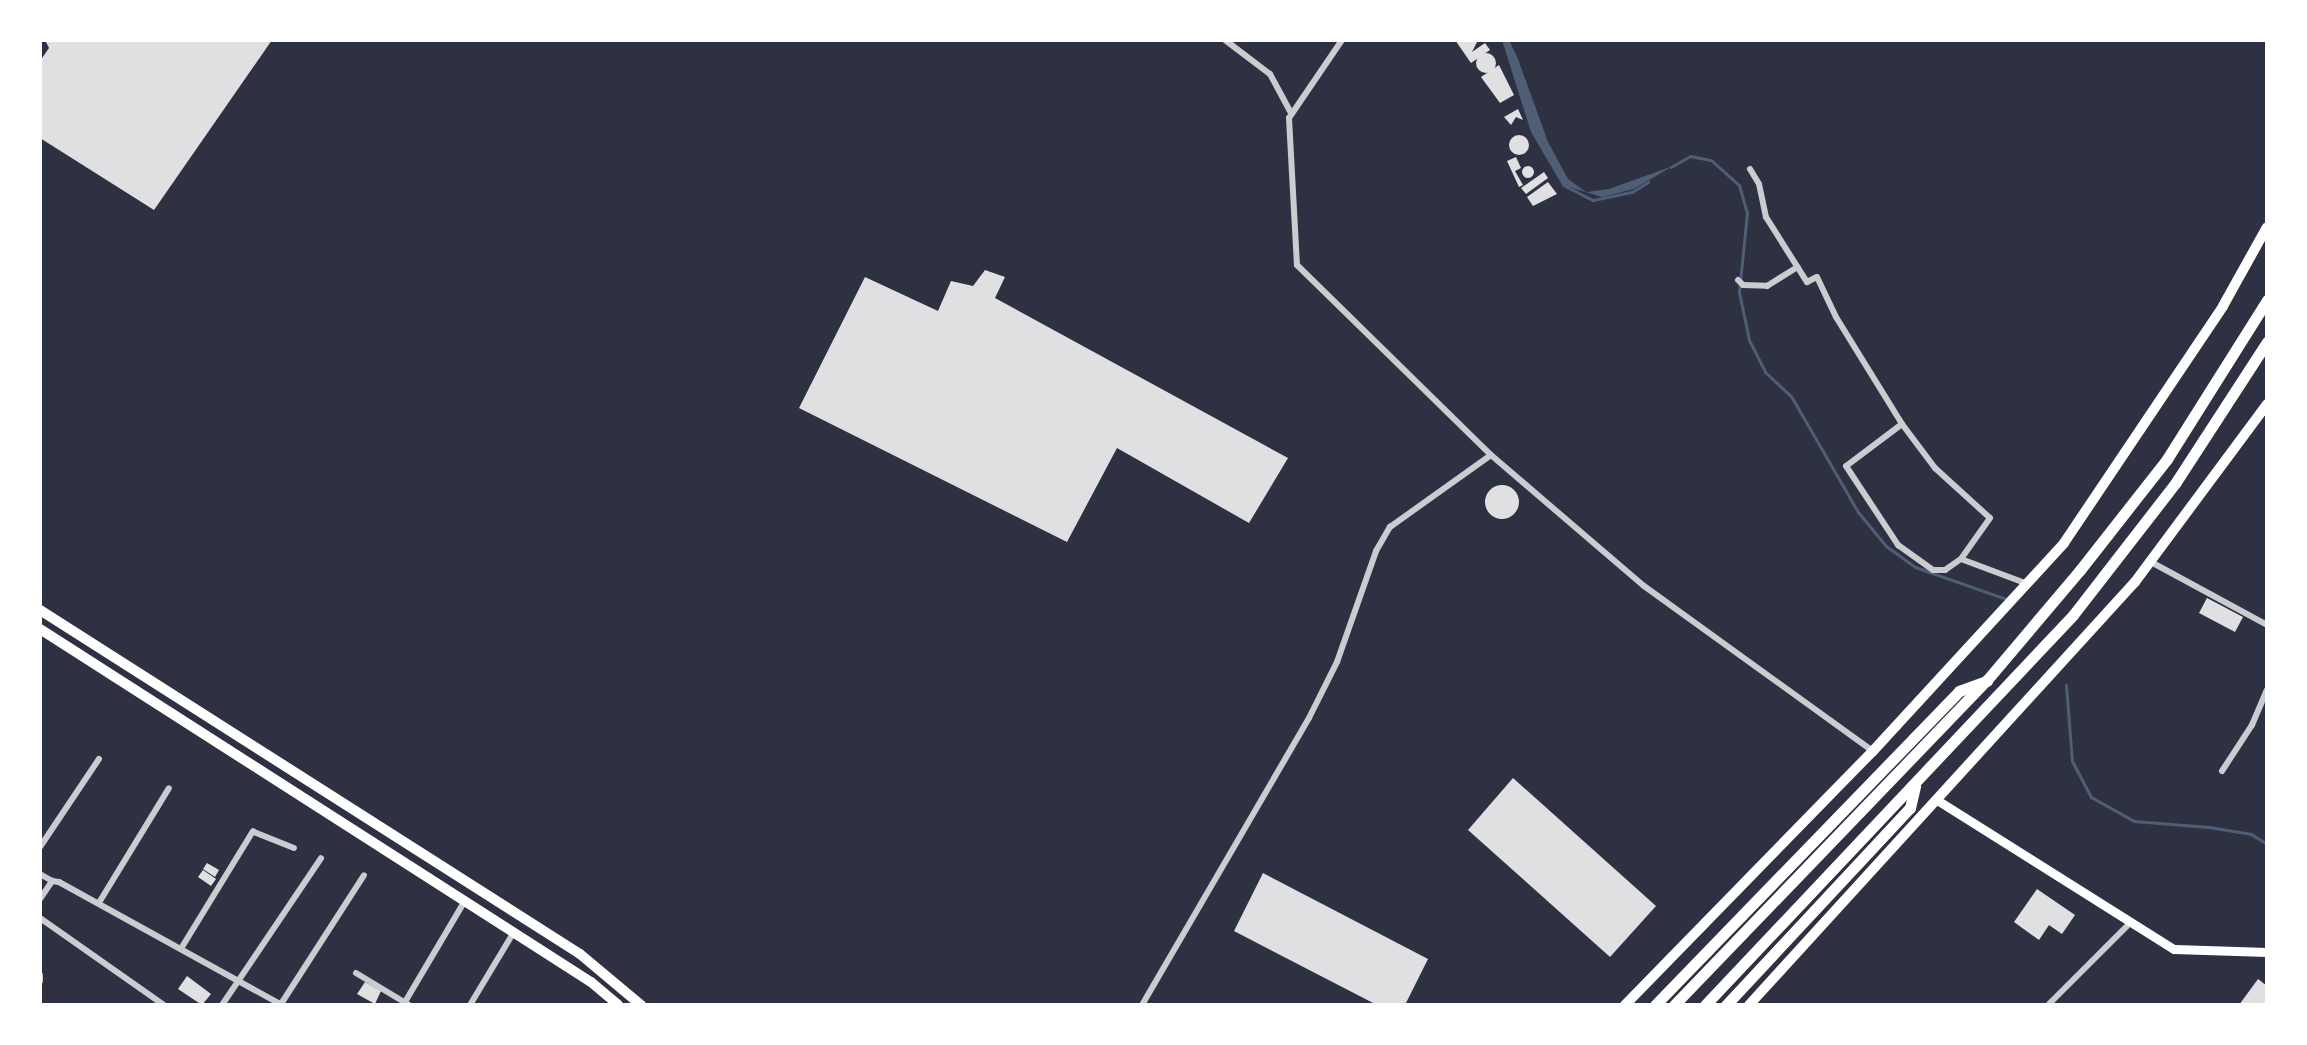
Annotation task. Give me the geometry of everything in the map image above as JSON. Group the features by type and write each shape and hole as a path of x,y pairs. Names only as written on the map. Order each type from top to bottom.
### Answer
{"highway":[{"path":"1674,1005 1987,680 2167,459 2267,300"},
{"path":"1705,1005 1915,786 2095,589 2230,405 2267,342"},
{"path":"1655,1005 1959,691 1987,680"},
{"path":"1726,1005 1910,808 1915,786"}],"main road":[{"path":"1625,1005 1873,751 2026,586 2094,502 2223,306 2267,227"},
{"path":"1749,1005 2073,653 2151,562 2267,404"},
{"path":"40,610 580,954 641,1005"},
{"path":"40,629 463,904 591,982 618,1005"},
{"path":"1937,800 2128,925 2187,952 2267,952"}],"street":[{"path":"1225,40 1270,74 1291,113 1297,265 1491,455 1644,586 1873,751"},
{"path":"1291,113 1342,40"},
{"path":"1750,169 1759,184 1766,217 1807,282 1817,277 1836,317 1902,424 1935,468 1990,518 1961,559 1945,570 1918,563 1885,528 1846,466 1902,424"},
{"path":"1738,280 1743,285 1767,286 1797,267"},
{"path":"1142,1005 1309,718 1337,662 1376,551 1390,527 1491,455"},
{"path":"1961,559 2026,586"},
{"path":"2151,562 2267,625"},
{"path":"2222,771 2252,725 2267,690"},
{"path":"40,847 99,759"},
{"path":"100,901 169,788"},
{"path":"182,947 254,832 294,848"},
{"path":"222,1005 321,858"},
{"path":"40,874 100,901 281,1004 364,875"},
{"path":"40,899 55,881"},
{"path":"356,973 407,1004 463,904"},
{"path":"40,918 164,1005"},
{"path":"2048,1005 2128,925"},
{"path":"470,1005 512,935"}],"water":[{"path":"1502,40 1509,40 1548,142 1568,179 1586,192 1609,189 1673,166 1634,189 1602,197 1562,185 1531,132"}],"building":[{"path":"45,40 272,40 154,210 40,138 40,61 49,48"},
{"path":"1455,40 1478,40 1472,52 1485,43 1490,50 1471,63"},
{"path":"1486,53 1493,56 1496,63 1493,70 1486,73 1479,70 1476,63 1479,56"},
{"path":"1499,65 1514,95 1500,103 1481,77"},
{"path":"1518,109 1523,120 1516,117 1511,125 1504,117"},
{"path":"1519,135 1526,138 1529,145 1526,152 1519,155 1512,152 1509,145 1512,138"},
{"path":"1516,157 1521,168 1515,171 1523,185 1519,187 1507,161"},
{"path":"1523,167 1533,167 1533,177 1523,177"},
{"path":"1544,172 1548,178 1526,194 1521,188"},
{"path":"1548,182 1557,194 1533,206 1527,197"},
{"path":"985,270 1005,277 995,298 1288,458 1249,523 1117,448 1067,542 799,408 865,277 938,311 951,281 973,286"},
{"path":"1502,485 1514,490 1519,502 1514,514 1502,519 1490,514 1485,502 1490,490"},
{"path":"2207,598 2243,617 2235,632 2199,613"},
{"path":"1513,778 1656,906 1610,957 1468,830"},
{"path":"207,863 219,870 215,877 203,869"},
{"path":"203,870 216,879 211,886 198,877"},
{"path":"1263,873 1428,959 1405,1005 1377,1005 1234,931"},
{"path":"2037,889 2075,915 2062,934 2049,925 2039,940 2014,922"},
{"path":"187,976 211,994 202,1005 178,989"},
{"path":"2258,979 2267,986 2267,1005 2239,1005"},
{"path":"365,982 381,991 375,1004 357,994"}],"waterway":[{"path":"1671,167 1690,156 1711,160 1739,185 1747,213 1739,292 1749,340 1765,372 1791,396 1858,512 1886,546 1915,567 2009,600"},
{"path":"1563,185 1593,200 1632,192 1648,182"},
{"path":"2066,685 2072,761 2091,797 2134,821 2251,834 2267,844"}]}
